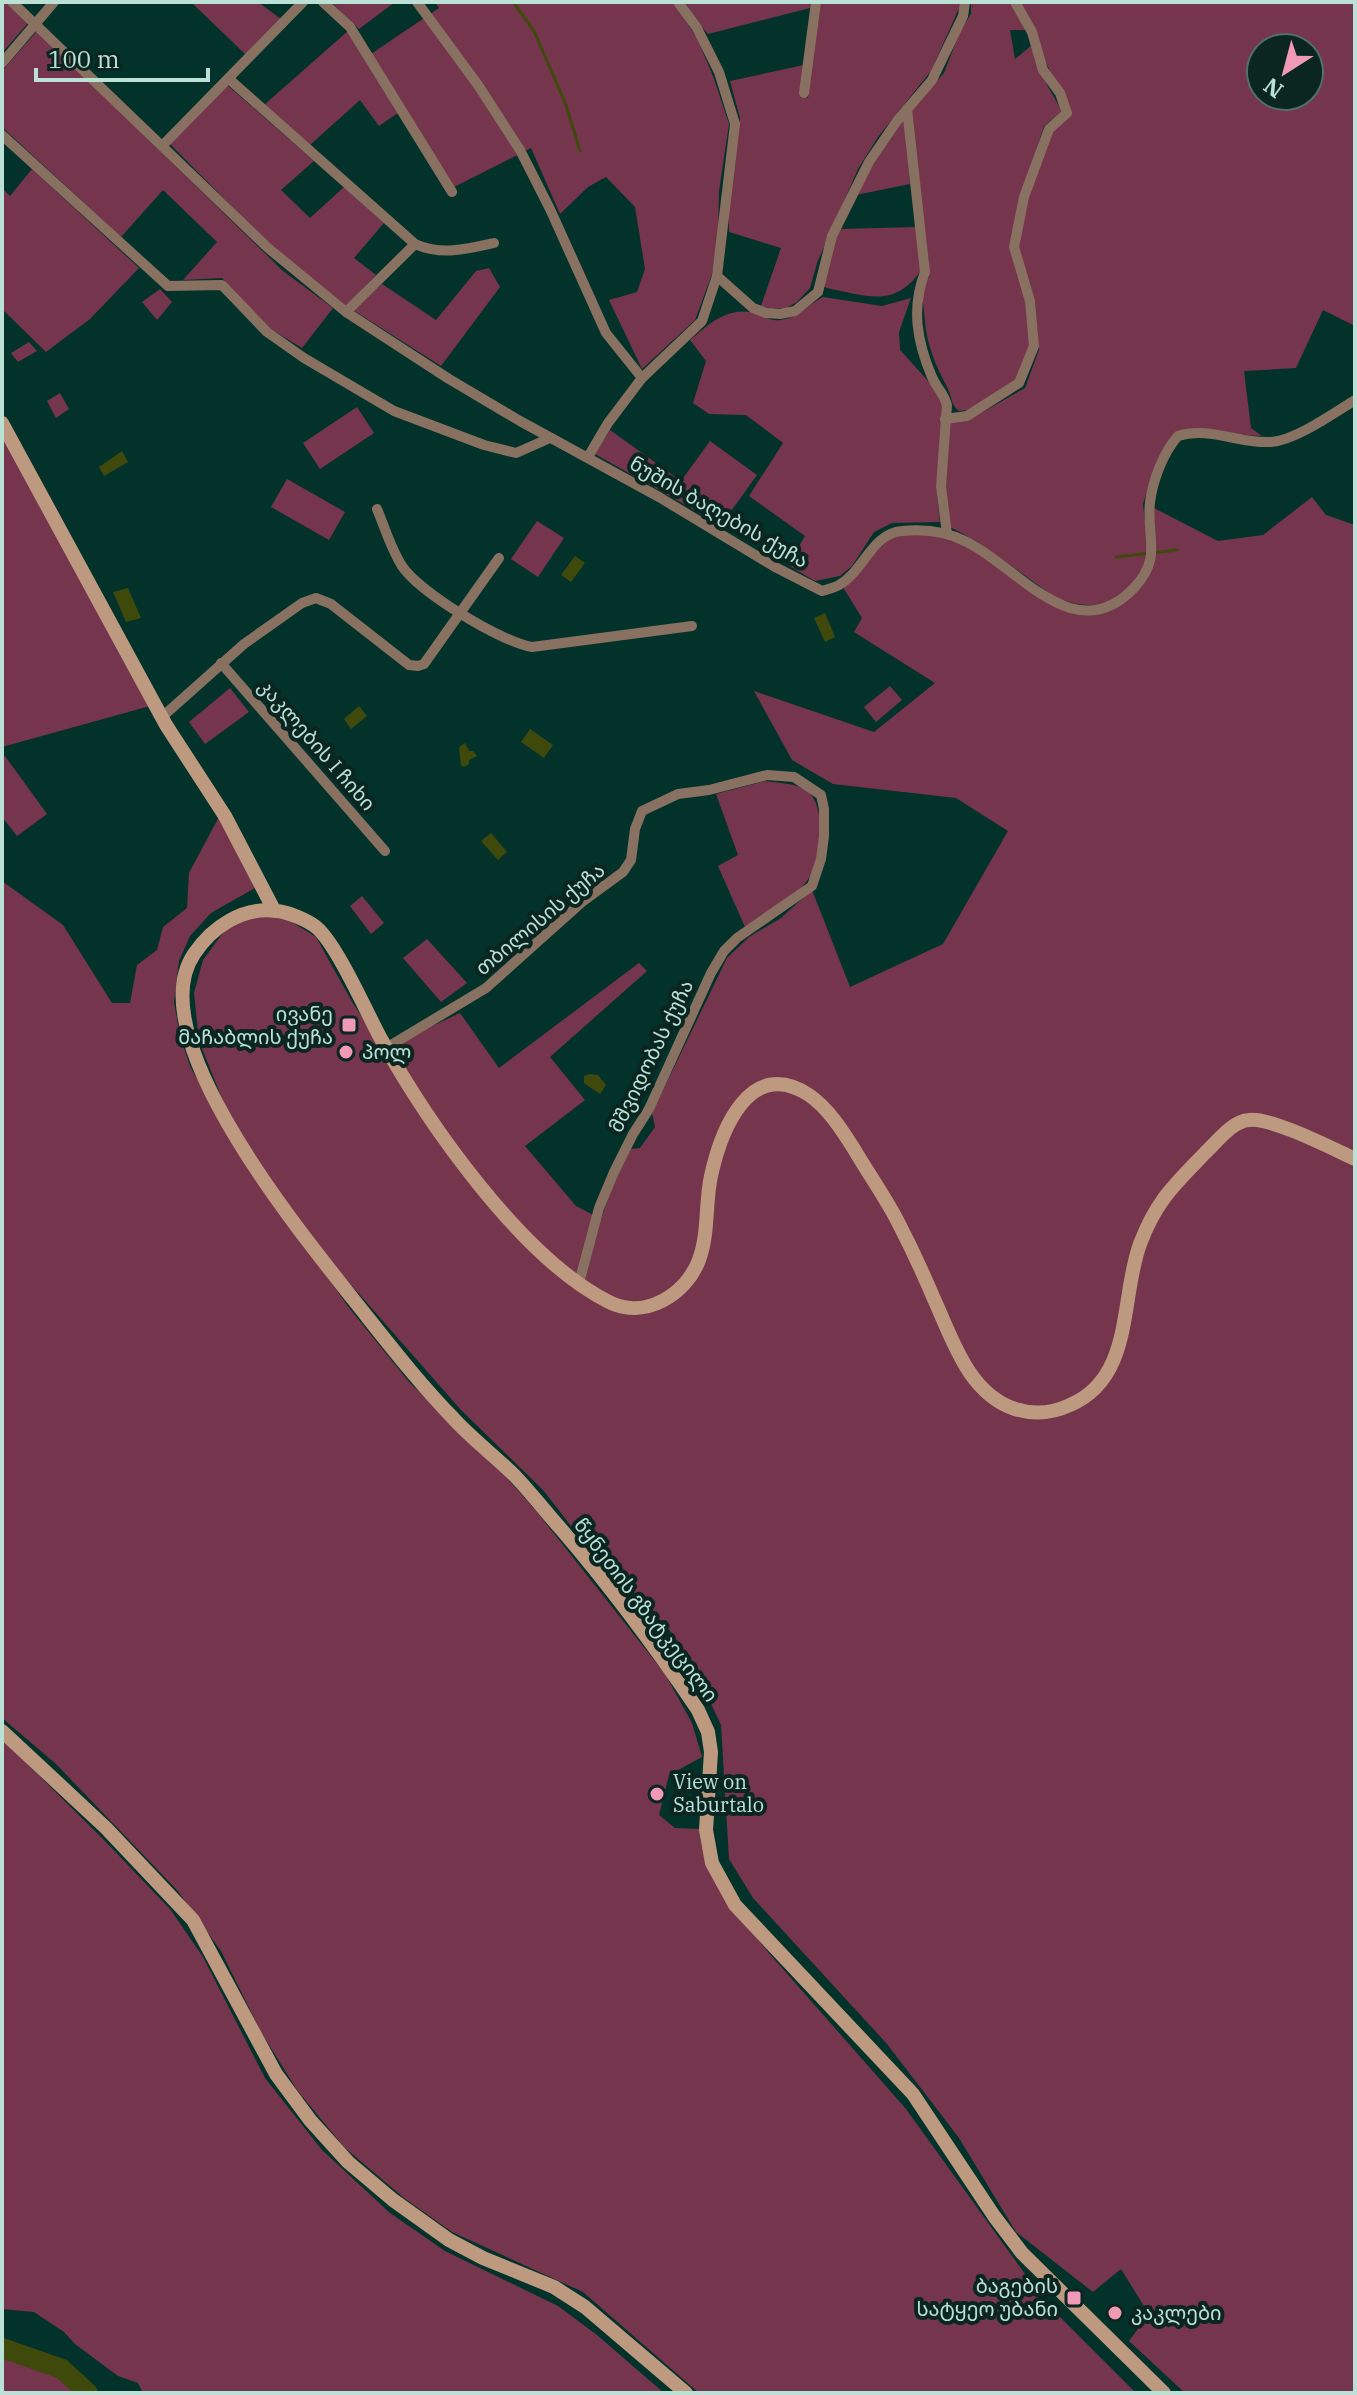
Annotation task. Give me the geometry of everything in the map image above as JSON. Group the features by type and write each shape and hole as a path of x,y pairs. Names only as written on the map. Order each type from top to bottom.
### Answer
{"main road":[{"path":"2,423 162,717 229,822 274,910 315,926 329,943 386,1048 428,1114 503,1214 541,1252 610,1303 630,1309 657,1304 684,1285 698,1265 705,1238 709,1182 720,1142 737,1109 751,1093 767,1085 786,1085 806,1093 841,1130 896,1218 957,1350 975,1381 1014,1409 1039,1413 1062,1409 1088,1396 1112,1366 1121,1337 1138,1249 1162,1197 1230,1128 1247,1119 1269,1124 1355,1159"},
{"name":"წყნეთის გზატკეცილი","path":"274,910 239,915 218,927 188,963 182,994 198,1062 239,1145 317,1254 414,1375 456,1422 516,1478 568,1537 698,1710 708,1732 711,1752 706,1830 712,1863 735,1905 913,2094 1022,2253 1164,2393"},
{"path":"2,1731 106,1828 193,1920 276,2074 310,2120 348,2162 393,2200 449,2240 483,2258 554,2287 577,2301 686,2393"}],"street":[{"name":"ნუშის ბაღების ქუჩა","path":"12,2 268,248 346,312 449,379 822,591 841,584 878,542 898,531 926,530 967,541 1045,597 1072,609 1097,611 1120,601 1148,570 1153,553 1150,501 1161,463 1178,436 1213,433 1272,442 1298,433 1355,400"},
{"path":"2,63 54,2"},
{"path":"163,145 303,2"},
{"path":"323,2 350,27 452,192"},
{"path":"417,2 478,85 520,150 606,333 642,378"},
{"path":"588,457 608,423 642,378 702,321 717,276 735,124 719,72 697,28 678,2"},
{"path":"804,93 816,2"},
{"path":"717,276 753,308 766,313 795,311 818,292 832,236 869,162 932,80 963,16 965,2"},
{"path":"945,419 967,416 1019,383 1034,346 1030,301 1014,247 1024,197 1049,129 1067,113 1060,93 1043,70 1032,32 1015,2"},
{"path":"229,79 415,244 430,251 446,251 494,243"},
{"path":"907,109 925,272 919,294 918,332 935,383 944,392 947,405 941,486 947,534"},
{"path":"2,135 168,286 222,285 267,332 370,398 449,432 516,453 550,438"},
{"path":"346,312 415,244"},
{"path":"377,509 395,554 409,575 504,639 532,647 692,626"},
{"path":"162,717 221,663 302,603 316,598 331,604 409,665 418,666 428,659 499,558"},
{"name":"კაკლების I ჩიხი","path":"221,663 385,851"},
{"name":"თბილისის ქუჩა","path":"386,1048 502,977 582,902 623,872 631,860 635,829 642,811 678,794 709,790 767,775 794,777 821,795 824,836 821,859 812,886"},
{"name":"მშვიდობას ქუჩა","path":"579,1283 599,1208 614,1172 649,1109 711,973 724,951 737,938 812,886"}],"shaded area":[{"path":"2,2 6,2 28,23 2,53"},
{"path":"191,2 258,2 281,19 245,54"},
{"path":"331,2 395,2 359,29"},
{"path":"435,2 673,2 697,38 729,124 719,191 718,241 712,274 695,320 642,369 609,300 637,292 645,269 635,207 606,177 588,187 560,214 531,148 454,187 371,54 439,8"},
{"path":"685,2 811,2 810,8 708,34"},
{"path":"820,2 960,2 960,6 931,71 878,137 858,169 817,263 810,288 797,302 786,308 771,309 761,306 781,248 729,232 729,191 740,118 730,81 804,65 801,95 808,98"},
{"path":"971,2 1011,2 1027,30 1010,30 1015,59 1032,45 1039,71 1062,111 1044,126 1021,196 1010,247 1025,300 1030,347 1016,380 968,410 959,411 936,365 926,331 920,290 929,277 929,264 911,110 944,73 960,31 971,14"},
{"path":"1018,2 1355,2 1355,326 1323,310 1296,368 1244,371 1251,428 1262,436 1187,429 1156,463 1143,504 1148,551 1145,565 1136,581 1119,597 1099,606 1056,598 978,542 950,527 944,487 948,423 967,421 1025,388 1039,350 1035,302 1018,246 1026,200 1052,131 1070,114"},
{"path":"37,31 283,271 333,308 302,348 269,328 222,278 183,280 217,242 163,190 121,237 2,127 2,71"},
{"path":"348,31 398,113 379,126 360,100 310,145 264,105"},
{"path":"227,85 314,161 281,190 310,218 344,187 384,223 354,258 376,275 345,307 274,249 170,144"},
{"path":"905,118 910,184 856,195 873,165"},
{"path":"32,169 139,268 90,319 46,352 2,309 2,188 10,196"},
{"path":"916,227 922,269 901,290 891,295 868,296 822,285 831,249 840,229"},
{"path":"489,268 500,287 441,366 353,310 382,284 436,320 476,271"},
{"path":"160,289 172,302 157,320 142,302"},
{"path":"823,297 882,306 911,298 899,332 900,350 942,399 942,459 936,484 940,522 892,523 874,532 852,566 840,576 815,581 788,565 805,536 749,496 783,443 746,415 709,414 693,403 706,361 690,340 725,315 742,311 773,320 787,319"},
{"path":"29,342 37,351 18,362 11,353"},
{"path":"60,393 69,409 56,418 47,401"},
{"path":"357,407 374,433 320,469 303,443"},
{"path":"610,430 681,481 710,441 757,475 721,525 595,454"},
{"path":"2,433 150,706 2,747"},
{"path":"122,451 128,462 104,476 99,467"},
{"path":"287,479 345,512 329,540 271,507"},
{"path":"1312,497 1326,515 1355,525 1355,2393 1185,2393 1129,2341 1149,2314 1121,2269 1093,2292 1016,2232 959,2138 887,2044 753,1898 729,1859 721,1725 691,1661 668,1628 582,1540 543,1490 461,1410 324,1254 258,1165 225,1106 199,1041 194,993 203,960 225,930 254,916 279,914 316,937 351,1000 438,1134 503,1214 386,1048 460,1013 499,1068 639,963 647,971 550,1057 585,1100 525,1146 576,1206 601,1219 617,1174 631,1149 640,1148 655,1127 652,1113 727,958 749,937 781,918 812,890 850,987 943,944 1008,831 956,798 833,784 792,760 754,691 874,732 935,683 854,632 862,618 841,584 898,531 947,534 1072,609 1120,601 1148,570 1154,508 1218,541 1263,535"},
{"path":"537,521 564,538 538,577 511,559"},
{"path":"575,556 585,563 571,582 561,575"},
{"path":"128,588 141,618 126,622 113,592"},
{"path":"825,613 835,637 825,642 814,618"},
{"path":"890,686 902,700 876,722 864,707"},
{"path":"230,688 249,712 205,744 189,722"},
{"path":"359,706 367,716 351,729 344,719"},
{"path":"530,729 553,745 544,758 521,742"},
{"path":"465,743 469,751 477,756 464,767 461,765 459,747"},
{"path":"5,756 47,814 17,836 2,817 2,758"},
{"path":"765,781 798,786 813,798 820,820 819,846 813,870 804,885 745,927 718,866 738,855 716,794"},
{"path":"220,815 255,888 211,913 190,936 179,961 174,1002 180,1036 190,1066 230,1140 350,1309 409,1382 498,1468 537,1512 665,1674 692,1723 702,1757 669,1775 659,1815 675,1828 699,1829 702,1847 722,1894 768,1952 906,2109 1033,2285 1062,2319 1136,2393 699,2393 583,2292 452,2232 404,2198 344,2147 297,2090 261,2032 221,1951 177,1890 56,1764 2,1718 2,881 63,925 112,1003 130,1003 137,965 157,950 163,927 187,908 189,873"},
{"path":"491,833 507,852 498,860 481,841"},
{"path":"362,896 384,923 371,934 350,906"},
{"path":"427,939 467,983 441,1002 403,958"},
{"path":"598,1075 606,1085 600,1094 584,1083 584,1076"},
{"path":"2,1739 170,1909 203,1957 265,2078 322,2150 390,2213 445,2251 558,2306 664,2393 143,2393 138,2383 118,2376 34,2312 2,2309"},
{"path":"2,2356 38,2364 82,2393 2,2393"}],"waterway":[{"path":"513,2 534,31 566,105 580,151"},
{"path":"1116,557 1177,550"},
{"path":"2,2348 62,2369 88,2393"}],"place":[{"name":"ივანე მაჩაბლის ქუჩა","path":"349,1025"},
{"name":"პოლ","path":"346,1052"},
{"name":"View on Saburtalo","path":"657,1794"},
{"name":"ბაგების სატყეო უბანი","path":"1074,2298"},
{"name":"კაკლები","path":"1115,2313"}]}
